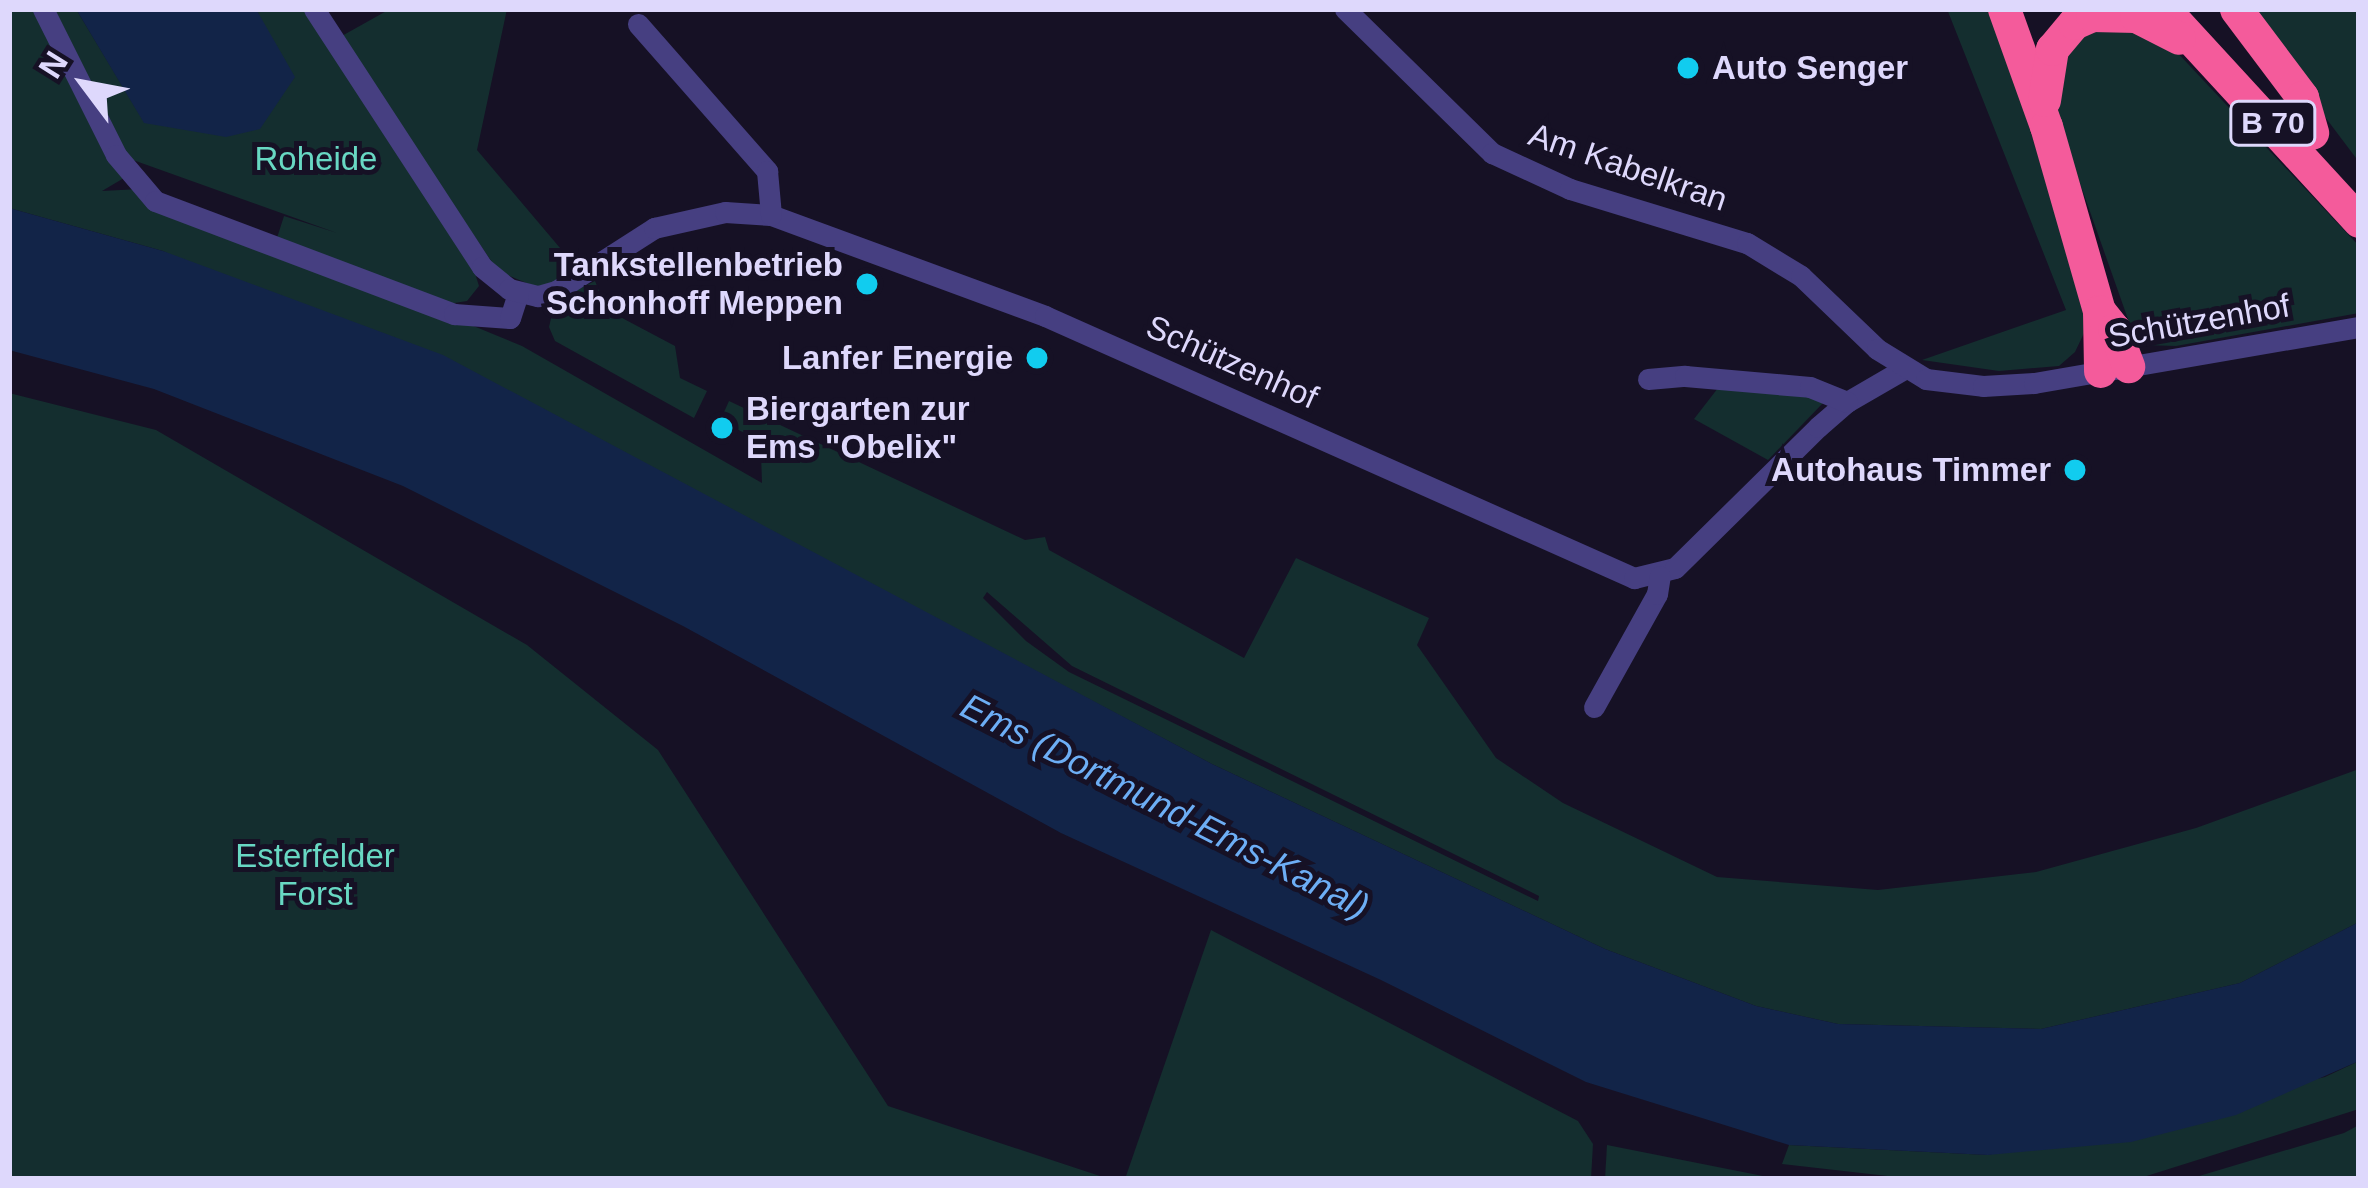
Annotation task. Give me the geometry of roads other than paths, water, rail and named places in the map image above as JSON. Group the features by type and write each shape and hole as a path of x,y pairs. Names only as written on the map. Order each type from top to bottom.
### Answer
{"highway":[{"path":"2004,9 2046,126 2114,369"},
{"name":"B 70","path":"2164,9 2359,221"},
{"name":"B 70","path":"2190,9 2359,186"},
{"path":"2236,9 2302,97 2312,133"},
{"path":"2046,126 2046,63 2061,36 2092,14 2136,16 2206,52"}],"street":[{"path":"43,9 116,155 155,201 454,314 510,318 518,293 482,266 314,9"},
{"name":"Am Kabelkran","path":"1345,9 1492,153 1570,189 1747,243 1801,276 1904,369"},
{"path":"638,24 766,171 771,215"},
{"name":"Schützenhof","path":"518,293 556,291 654,228 725,212 771,215 1045,316 1618,573 1660,576"},
{"name":"Schützenhof","path":"1904,369 1926,379 1983,386 2359,327"},
{"path":"1594,706 1658,594 1660,576 1696,552 1847,401 1904,369"},
{"path":"1648,379 1685,376 1810,386 1847,401"}],"water":[{"path":"76,9 256,9 295,77 260,129 226,137 144,123"},
{"name":"Ems (Dortmund-Ems-Kanal)","path":"9,208 163,251 443,355 1212,764 1605,949 1756,1006 1838,1024 2041,1029 2240,983 2359,922 2359,1061 2236,1115 2131,1142 1988,1155 1789,1145 1586,1082 1381,980 1061,833 683,626 403,486 154,389 9,350"}],"place":[{"name":"Auto Senger","path":"1688,68"},
{"name":"Tankstellenbetrieb Schonhoff Meppen","path":"867,284"},
{"name":"Lanfer Energie","path":"1037,358"},
{"name":"Biergarten zur Ems \"Obelix\"","path":"722,428"},
{"name":"Autohaus Timmer","path":"2075,470"}],"park label":[{"name":"Roheide","path":"316,159"},
{"name":"Esterfelder Forst","path":"315,875"}]}
